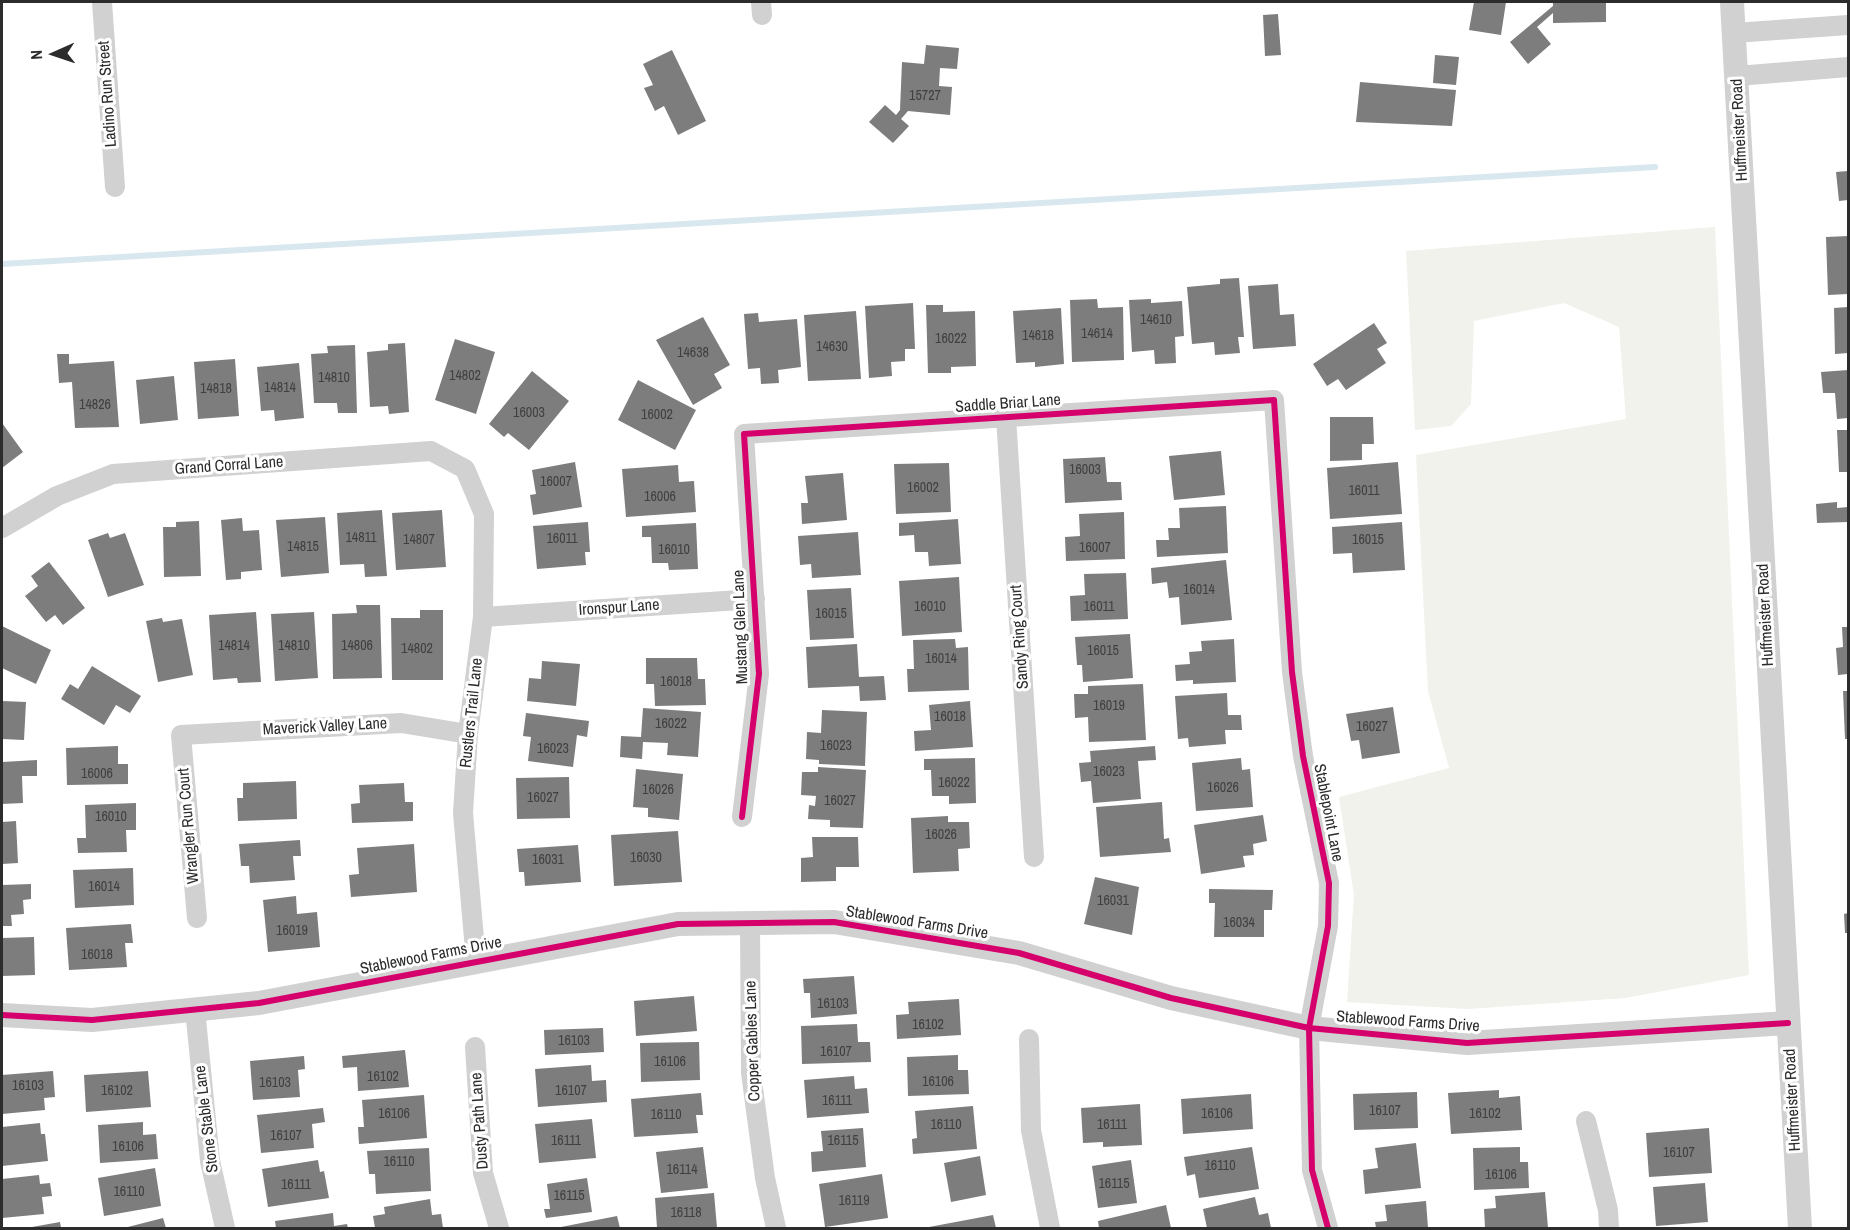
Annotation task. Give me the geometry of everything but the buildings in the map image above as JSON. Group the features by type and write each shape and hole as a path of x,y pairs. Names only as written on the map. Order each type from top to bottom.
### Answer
{"street":[{"name":"Ladino Run Street","path":"102,2 115,188"},
{"name":"Huffmeister Road","path":"1732,2 1800,1228"},
{"path":"1734,33 1848,25"},
{"path":"1737,76 1848,67"},
{"name":"Saddle Briar Lane","path":"744,434 1274,400"},
{"name":"Stablepoint Lane","path":"1274,400 1292,672 1303,756 1329,883 1328,926 1309,1028 1312,1170 1328,1228"},
{"name":"Sandy Ring Court","path":"1006,417 1034,857"},
{"name":"Mustang Glen Lane","path":"742,817 759,674 744,434"},
{"name":"Grand Corral Lane","path":"2,528 57,496 113,474 431,451 465,468"},
{"name":"Rustlers Trail Lane","path":"465,468 484,514 483,617 468,734 464,813 476,961"},
{"name":"Ironspur Lane","path":"483,617 755,599"},
{"name":"Maverick Valley Lane","path":"182,735 401,723 468,734"},
{"name":"Wrangler Run Court","path":"182,735 197,918"},
{"name":"Stablewood Farms Drive","path":"2,1015 92,1020 259,1003 678,924 834,922 1018,953 1171,998 1309,1028 1467,1043 1788,1023"},
{"name":"Copper Gables Lane","path":"750,923 751,1073 765,1178 776,1228"},
{"name":"Stone Stable Lane","path":"195,1009 210,1161 225,1228"},
{"path":"1029,1039 1032,1130 1050,1228"},
{"name":"Dusty Path Lane","path":"475,1047 483,1173 499,1228"},
{"path":"1586,1122 1608,1210 1609,1228"}],"shaded area":[{"path":"1715,227 1749,975 1625,998 1468,1009 1347,1002 1354,895 1339,797 1449,768 1428,691 1416,455 1626,419 1619,327 1564,303 1474,321 1471,404 1451,426 1415,430 1406,251"}],"waterway":[{"path":"2,264 1655,167"}],"cycle path":[{"path":"742,817 759,674 744,434 1274,400 1292,672 1303,756 1329,883 1328,926 1309,1028 1312,1170 1328,1228"},
{"path":"2,1015 92,1020 259,1003 678,924 834,922 1019,953 1171,998 1309,1028 1467,1043 1788,1023"}]}
